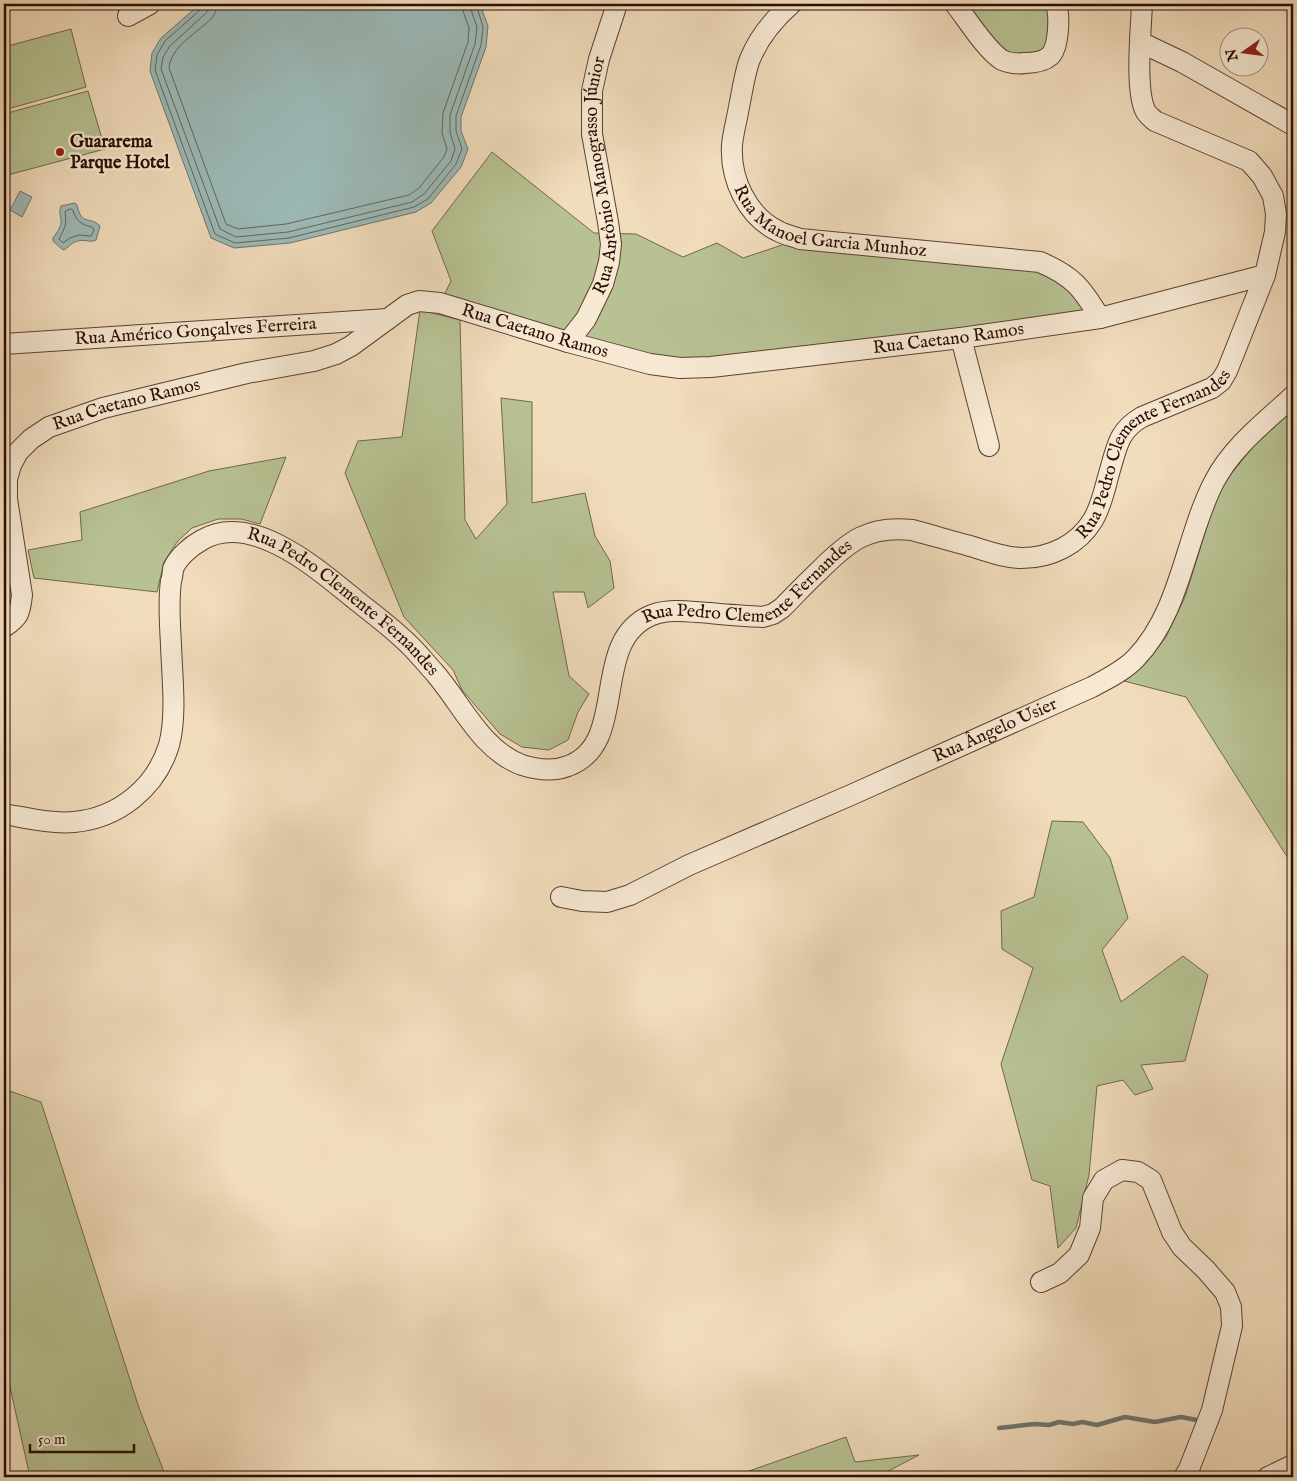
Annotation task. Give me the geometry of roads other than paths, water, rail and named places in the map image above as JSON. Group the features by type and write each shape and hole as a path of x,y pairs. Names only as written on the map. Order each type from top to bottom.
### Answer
{"street":[{"path":"128,16 150,4"},
{"name":"Rua Antônio Manograsso Júnior","path":"568,342 586,320 603,284 609,262 608,222 592,134 592,91 599,59 617,4"},
{"name":"Rua Manoel Garcia Munhoz","path":"791,4 763,34 750,59 732,143 732,166 739,188 750,208 763,222 778,232 800,239 1040,262 1058,269 1072,280 1086,294 1100,318"},
{"path":"955,4 990,49 1003,61 1018,64 1038,62 1050,55 1056,42 1058,26 1056,4"},
{"name":"Rua Pedro Clemente Fernandes","path":"4,814 50,822 73,822 96,818 116,810 133,799 146,786 159,768 168,745 172,727 173,696 169,594 173,569 185,552 202,539 216,534 234,532 252,534 273,542 307,561 405,640 436,674 482,736 501,755 521,764 544,770 562,768 578,763 598,742 616,659 621,646 628,634 640,622 652,615 664,611 763,617 773,614 782,608 841,549 855,540 884,529 899,528 912,530 1001,555 1021,558 1041,556 1055,552 1070,544 1083,533 1093,520 1100,504 1117,446 1123,433 1132,423 1212,388 1221,381 1227,371 1264,276 1275,232 1276,214 1272,196 1262,176 1249,161 1155,122 1146,112 1141,100 1140,42 1142,4"},
{"path":"1140,42 1182,62 1293,125"},
{"name":"Rua Caetano Ramos","path":"4,627 15,620 21,609 22,595 7,498 7,479 11,464 18,452 31,439 49,428 103,408 246,373 314,361 336,354 351,346 407,305 419,301 440,303 568,342 650,364 680,368 711,367 961,338 1100,318 1264,276"},
{"name":"Rua Américo Gonçalves Ferreira","path":"4,344 388,319"},
{"path":"961,338 990,446"},
{"name":"Rua Ângelo Usier","path":"561,897 582,901 607,902 630,895 689,865 1092,687 1116,673 1135,659 1148,645 1159,626 1170,604 1214,482 1241,444 1293,396"},
{"path":"1041,1282 1060,1273 1079,1255 1090,1228 1093,1198 1104,1180 1122,1170 1138,1172 1151,1180 1172,1232 1182,1247 1225,1292 1231,1307 1232,1326 1212,1410 1189,1469 1184,1477"},
{"path":"1268,1477 1293,1465"}],"water":[{"path":"200,4 480,4 488,26 486,47 461,117 461,131 468,149 461,167 431,203 416,212 290,243 234,248 211,238 150,71 152,53 161,38"},
{"path":"20,191 32,197 22,217 10,210"},
{"path":"75,203 81,216 100,226 96,240 76,242 63,250 53,241 61,224 60,208 61,206"}],"waterway":[{"path":"999,1428 1035,1424 1049,1425 1059,1422 1073,1424 1082,1422 1097,1425 1125,1417 1155,1422 1181,1417 1202,1421"}],"place":[{"name":"Guararema Parque Hotel","path":"60,152"}]}
